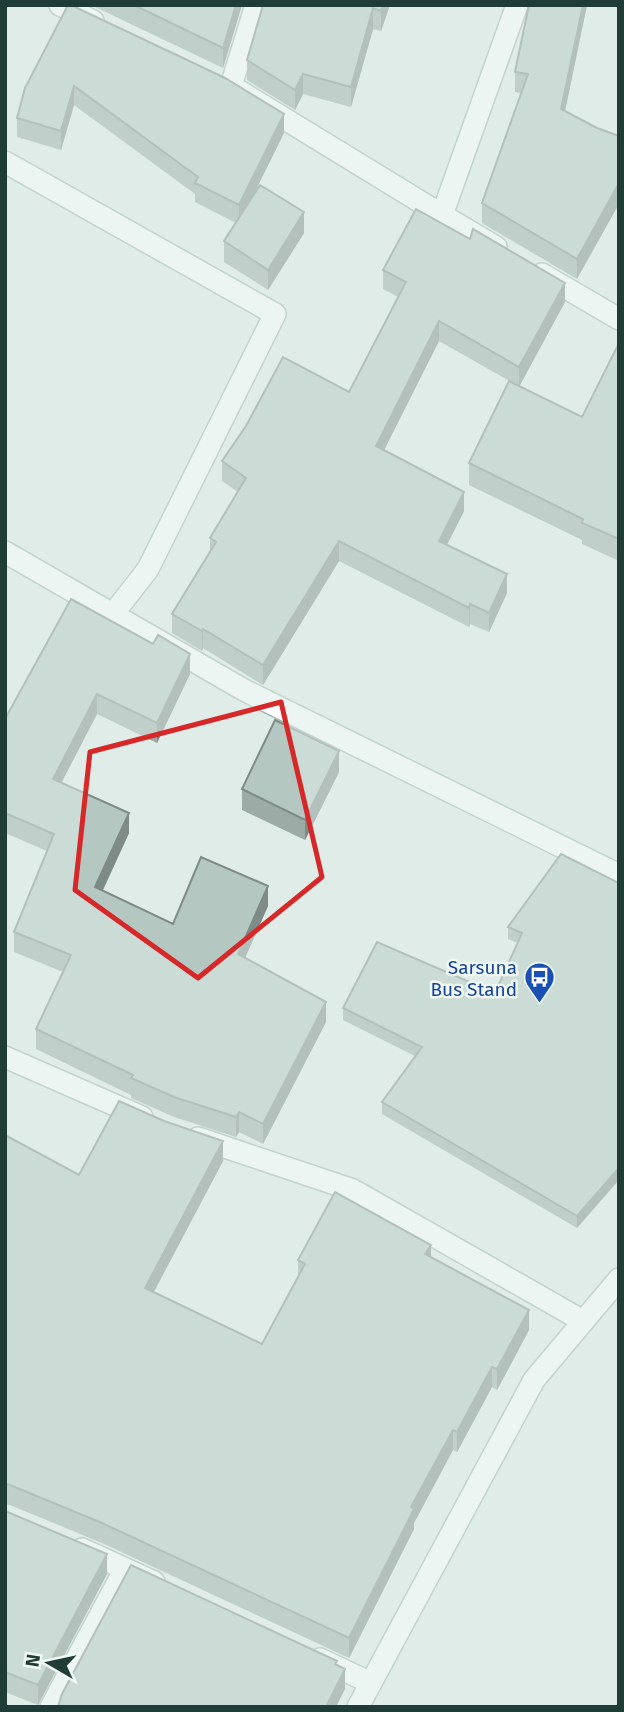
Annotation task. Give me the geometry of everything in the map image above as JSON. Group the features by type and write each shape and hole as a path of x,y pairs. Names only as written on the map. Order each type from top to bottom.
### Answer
{"street":[{"path":"60,5 109,28"},
{"path":"231,86 256,5"},
{"path":"442,215 517,5"},
{"path":"206,75 231,86 619,319"},
{"path":"5,162 275,314 148,569 113,614"},
{"path":"5,552 244,690 619,875"},
{"path":"5,1057 156,1123"},
{"path":"181,1133 353,1190 583,1321"},
{"path":"358,1707 534,1380 619,1279"},
{"path":"62,1541 174,1591"},
{"path":"51,1707 125,1569"},
{"path":"297,1648 370,1683"}],"highlighted area":[{"path":"281,702 322,877 198,978 75,890 90,752"}],"building":[{"path":"68,5 225,78 284,114 239,205 195,183 198,177 74,86 61,131 17,118 25,88"},
{"path":"134,5 236,5 223,48"},
{"path":"263,5 383,5 381,11 373,8 351,87 303,74 295,90 247,60"},
{"path":"529,5 583,5 561,109 619,136 619,183 577,259 482,203 528,74 515,72"},
{"path":"260,185 304,212 268,270 224,241"},
{"path":"416,209 470,239 473,229 565,283 519,367 439,321 376,446 464,492 439,541 507,574 489,613 470,604 469,608 339,541 263,665 172,614 216,542 210,538 246,478 222,461 246,426 283,357 349,392 406,282 383,270"},
{"path":"619,343 619,539 582,523 583,519 469,463 509,381 582,417"},
{"path":"71,599 153,644 158,635 190,654 157,723 97,694 53,779 129,813 95,887 173,924 201,857 268,886 238,954 326,1002 263,1124 239,1112 236,1117 174,1097 36,1029 71,955 14,932 54,834 5,813 5,719"},
{"path":"275,720 339,751 305,820 242,789"},
{"name":"Sarsuna Bus Stand","path":"561,854 619,883 619,1168 577,1216 382,1102 422,1047 343,1008 377,942 495,993 522,933 508,927"},
{"path":"119,1101 164,1121 223,1141 145,1288 262,1344 305,1264 298,1260 335,1192 431,1245 425,1254 529,1310 497,1369 492,1367 457,1432 453,1430 411,1507 414,1509 349,1638 102,1523 5,1484 5,1135 79,1175"},
{"path":"5,1511 107,1554 38,1685 5,1672"},
{"path":"131,1565 337,1661 335,1664 345,1669 326,1707 58,1707 62,1694"}],"place":[{"name":"Sarsuna Bus Stand","path":"540,1005"}]}
